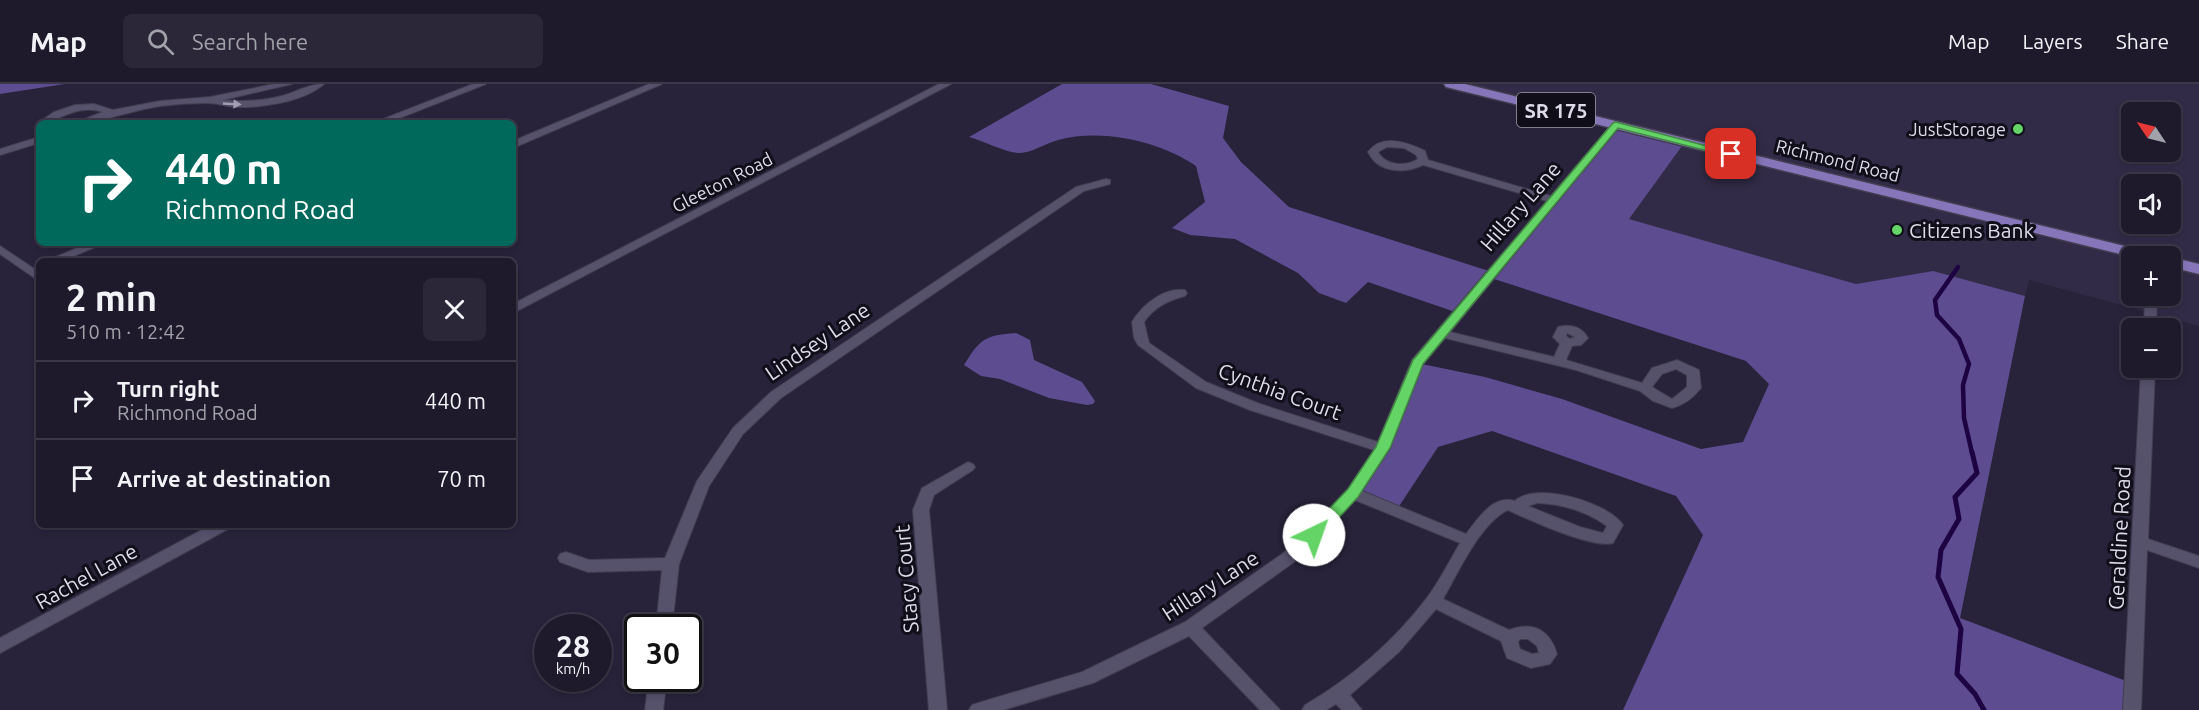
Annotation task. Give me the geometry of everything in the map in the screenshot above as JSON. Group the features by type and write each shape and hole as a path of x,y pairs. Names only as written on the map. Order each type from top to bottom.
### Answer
{"main road":[{"name":"Richmond Road","path":"1450,84 2121,249"},
{"path":"2181,265 2199,269"}],"street":[{"path":"87,120 110,112 165,102 210,100 286,84"},
{"path":"210,100 226,105 270,101 319,84"},
{"path":"386,120 481,84"},
{"path":"516,144 657,84"},
{"name":"Gleeton Road","path":"516,307 946,84"},
{"path":"48,120 54,116 88,107 101,107 110,112"},
{"name":"Hillary Lane","path":"978,710 1087,678 1191,627 1288,558 1353,493 1383,448 1417,363 1616,125"},
{"path":"0,152 36,141"},
{"path":"1422,161 1554,200"},
{"name":"Lindsey Lane","path":"665,614 671,564 702,485 738,431 776,395 1080,189 1106,182"},
{"path":"60,258 91,246"},
{"path":"0,249 36,271"},
{"name":"Cynthia Court","path":"1181,293 1168,296 1147,309 1137,322 1140,338 1152,351 1201,385 1230,398 1383,448"},
{"path":"1440,333 1476,344 1559,361 1645,388"},
{"path":"1559,361 1567,343"},
{"name":"Geraldine Road","path":"2132,710 2148,378"},
{"name":"Stacy Court","path":"938,710 921,510 927,492 968,467"},
{"path":"1353,493 1469,541"},
{"path":"1311,710 1385,656 1410,630 1433,601 1469,541 1492,511 1508,504 1518,508 1605,540 1615,530 1615,525 1601,515 1559,500 1526,499 1518,508"},
{"name":"Rachel Lane","path":"0,646 217,528"},
{"path":"2140,542 2199,562"},
{"path":"566,558 588,566 671,564"},
{"path":"1433,601 1510,638"},
{"path":"1191,627 1271,710"},
{"path":"654,710 656,692"},
{"path":"1337,693 1353,710"}],"shaded area":[{"path":"0,84 65,84 0,94"},
{"path":"1062,84 1151,84 1229,106 1223,138 1241,162 1289,207 1492,272 1616,125 1685,142 1629,219 1856,284 1933,271 2025,296 1960,618 2134,684 2132,710 1623,710 1703,535 1676,496 1492,431 1438,447 1396,511 1353,493 1417,363 1485,377 1562,399 1701,449 1743,442 1769,384 1746,361 1488,277 1458,313 1368,282 1346,303 1319,293 1298,273 1235,239 1190,235 1172,228 1205,202 1196,166 1181,157 1148,144 1111,136 1093,135 1058,140 1028,152 1018,153 969,137"},
{"path":"1450,84 2199,84 2199,326 2181,321 2181,318 2169,318 2125,306 2181,306 2181,246 2121,246 2121,305 2029,280 2025,296 1933,271 1856,284 1628,219 1685,143"},
{"path":"1016,333 1030,340 1034,360 1082,382 1095,401 1093,404 1087,405 1049,398 1000,379 981,376 964,365 984,340 997,335"}],"waterway":[{"path":"1958,267 1935,300 1937,315 1959,339 1969,364 1963,385 1964,418 1972,453"},
{"path":"1972,452 1977,473 1955,497 1959,519 1941,550 1938,577 1961,629 1957,674 1975,694 1984,710"}],"place":[{"name":"JustStorage","path":"2018,129"},
{"name":"Citizens Bank","path":"1897,230"}],"route":[{"path":"1314,535 1353,493 1383,448 1417,363 1616,125 1731,154"}]}
